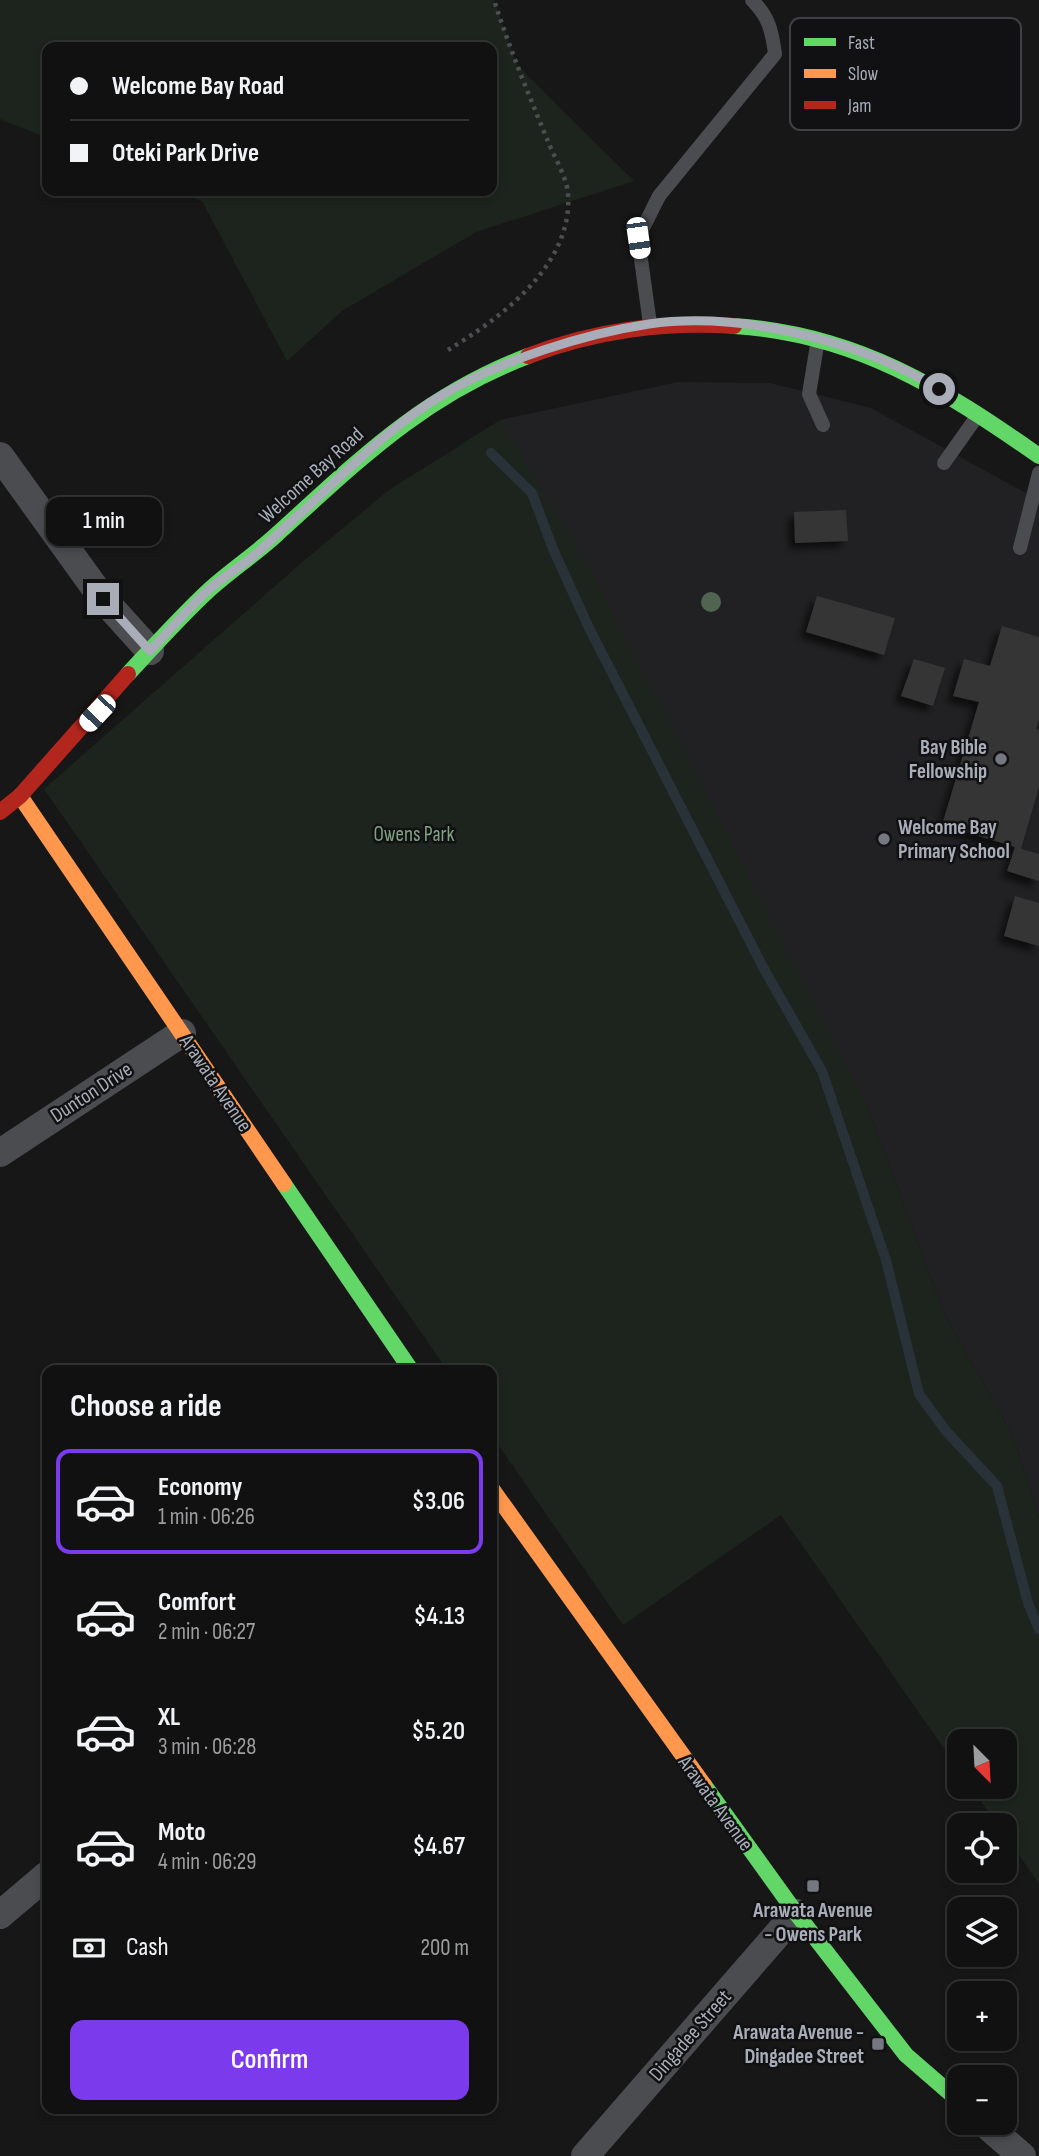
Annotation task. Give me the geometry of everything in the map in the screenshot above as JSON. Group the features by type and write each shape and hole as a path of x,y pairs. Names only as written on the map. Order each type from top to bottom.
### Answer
{"street":[{"name":"Welcome Bay Road","path":"0,811 20,796 150,651 206,593 251,558 378,443 443,395 520,360 562,345 650,324 730,324 818,338 869,354 919,377 1039,456"},
{"path":"0,456 103,599 150,651"},
{"name":"Arawata Avenue","path":"20,796 408,1365"},
{"name":"Dunton Drive","path":"0,1153 182,1033"},
{"name":"Arawata Avenue","path":"500,1519 906,2055 947,2091"},
{"path":"0,1915 42,1879"},
{"name":"Dingadee Street","path":"585,2156 796,1913"},
{"path":"998,2135 1022,2156"}],"lane":[{"path":"650,324 638,238 659,196 775,54 768,20 752,0"},
{"path":"818,338 809,394 823,425"},
{"path":"944,463 979,414"},
{"path":"1020,548 1039,473"}],"path":[{"path":"438,356 485,327 519,298 542,269 567,229 568,191 507,41 494,0"}],"shaded area":[{"name":"Welcome Bay Primary School","path":"678,382 770,383 871,408 1039,500 1039,1517 1014,1438 944,1313 868,1108 500,420"}],"green space":[{"path":"0,0 494,0 517,65 634,181 476,232 342,311 287,361 202,201 189,196 497,196 497,42 42,42 42,136 0,119"},
{"name":"Owens Park","path":"500,420 591,570 868,1108 944,1313 1014,1438 1039,1517 1039,1884 1017,1852 1017,1813 989,1813 980,1799 1017,1799 1017,1729 947,1729 947,1753 781,1515 623,1625 497,1443 497,1365 444,1365 44,789 300,564 389,490"}],"building":[{"path":"846,510 848,541 795,543 794,512"},
{"path":"817,596 895,618 884,655 806,632"},
{"path":"1002,626 1039,637 1039,719 1036,729 1039,730 1039,787 1021,849 1039,854 1039,881 1007,871 1015,847 942,825 979,702 953,696 964,659 990,666"},
{"path":"914,659 945,668 933,706 901,696"},
{"path":"1015,896 1039,903 1039,946 1004,936"}],"waterway":[{"path":"491,453 532,493 553,549 589,628 764,969 822,1071 886,1260 919,1394 946,1431 997,1486 1028,1603 1039,1629"}],"traffic: fast":[{"path":"734,326 778,331 819,340 896,368 968,408 1039,456"},
{"path":"128,674 209,590 393,433 455,391 528,356"},
{"path":"284,1184 408,1365"},
{"path":"704,1785 796,1913 906,2055 947,2091"}],"traffic: slow":[{"path":"20,796 284,1184"},
{"path":"497,1496 704,1785"}],"traffic: jam":[{"path":"528,356 577,340 629,330 682,325 734,326"},
{"path":"0,812 20,796 128,674"}],"place":[{"name":"Bay Bible Fellowship","path":"1001,759"},
{"name":"Welcome Bay Primary School","path":"884,839"},
{"name":"Arawata Avenue - Owens Park","path":"813,1886"},
{"name":"Arawata Avenue - Dingadee Street","path":"878,2044"}],"route":[{"path":"103,599 131,634 150,651 206,593 251,558 378,443 411,418 443,395 475,379 562,345 650,324 730,324 834,342 869,354 939,389"}]}
